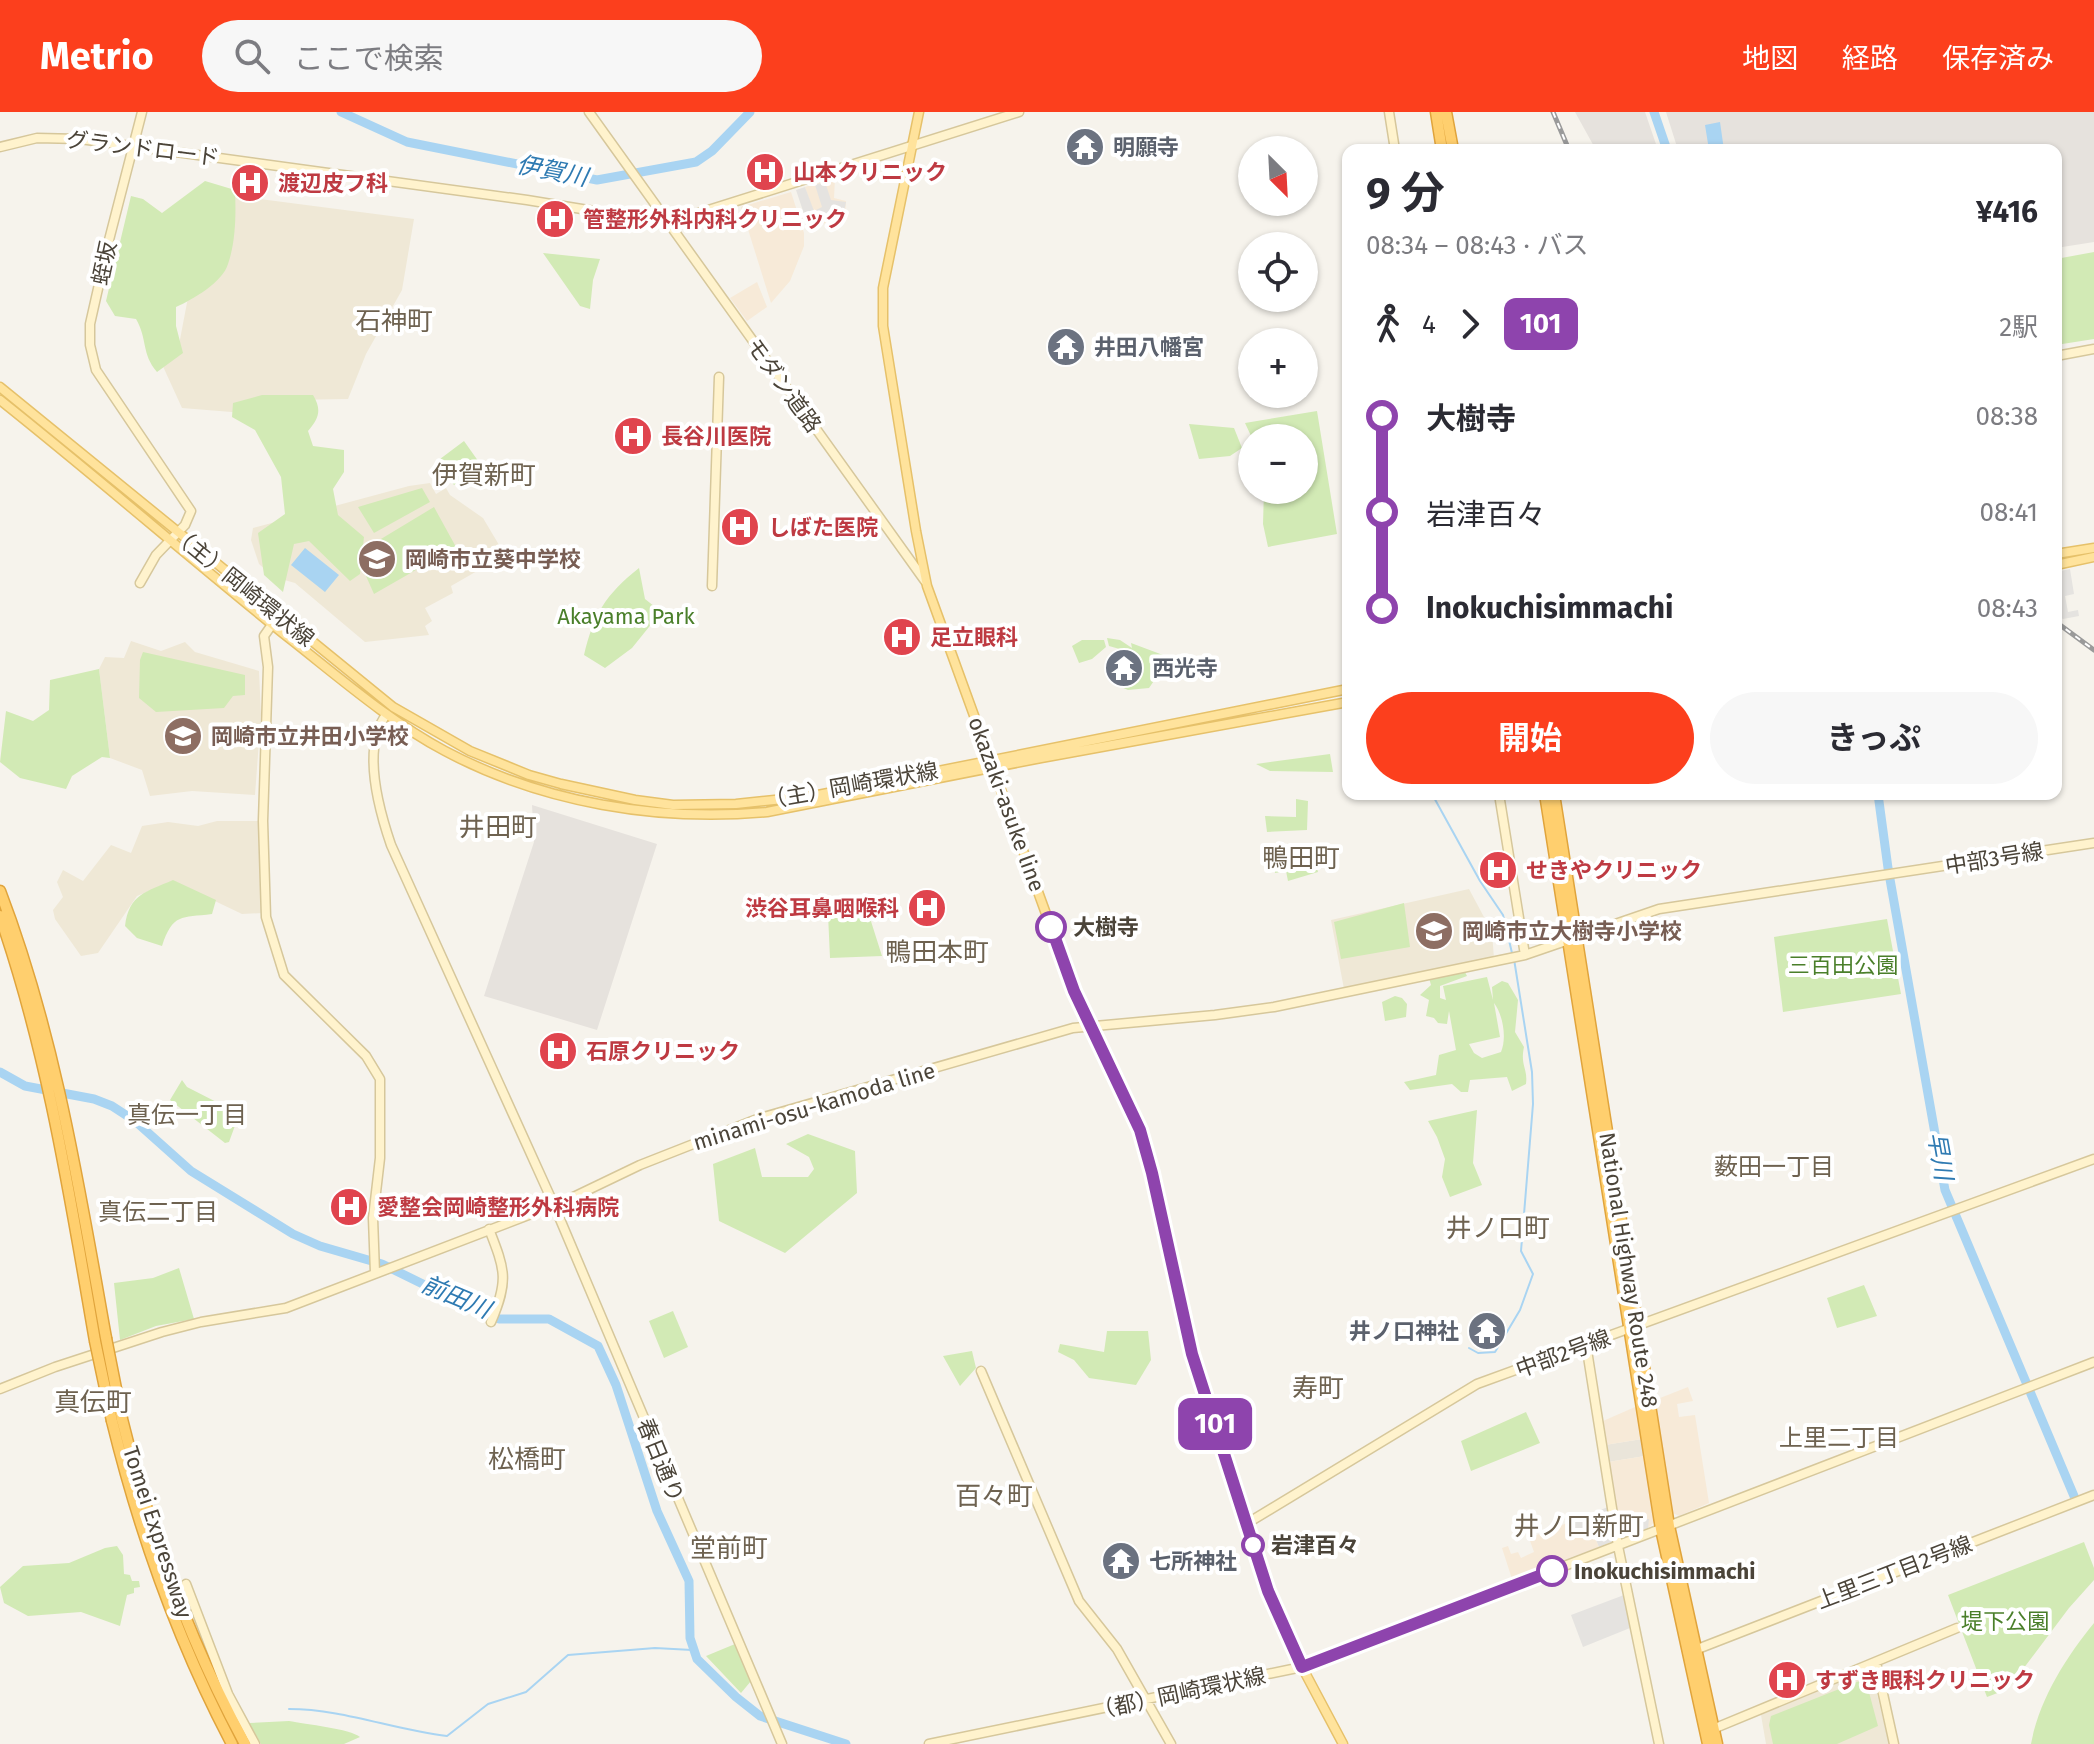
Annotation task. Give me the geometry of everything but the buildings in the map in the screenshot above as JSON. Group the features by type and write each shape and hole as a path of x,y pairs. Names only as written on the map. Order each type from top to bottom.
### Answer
{"highway":[{"path":"1436,112 1441,144"},
{"path":"1446,112 1452,144"},
{"name":"National Highway Route 248","path":"1546,800 1572,939 1665,1528 1708,1744"},
{"name":"National Highway Route 248","path":"1555,800 1572,939"},
{"name":"Tomei Expressway","path":"0,891 28,971 59,1112 135,1510 161,1590 212,1707 232,1744"},
{"name":"Tomei Expressway","path":"0,916 51,1076"},
{"name":"Tomei Expressway","path":"117,1420 184,1616 245,1744"},
{"name":"National Highway Route 248","path":"1665,1528 1717,1744"}],"main road":[{"name":"okazaki-asuke line","path":"919,112 883,288 883,332 927,586 1074,991 1140,1130 1192,1354 1268,1591 1302,1667 1343,1744"},
{"name":"（主）岡崎環状線","path":"0,387 393,707 444,738 507,767 595,793 673,805 773,802 1342,703"},
{"name":"（主）岡崎環状線","path":"0,400 386,715 446,751 530,786 591,803 670,814 728,816 767,812 1342,690"},
{"path":"2062,553 2094,548"},
{"path":"2062,564 2094,557"}],"street":[{"name":"蛭坂","path":"142,112 89,332 93,364 102,380 191,511 178,533"},
{"name":"モダン道路","path":"589,112 927,586"},
{"path":"667,223 1019,112"},
{"path":"1389,112 1394,144"},
{"name":"グランドロード","path":"0,147 37,138 57,137 133,145 512,197 667,223"},
{"path":"2062,355 2094,349"},
{"path":"712,586 719,377"},
{"path":"140,583 156,555 178,533"},
{"path":"278,616 264,636 268,667 263,821 266,917 284,975 366,1056 380,1079 380,1158 373,1218 378,1270"},
{"name":"春日通り","path":"386,715 376,741 374,768 379,809 387,833 554,1205 782,1744"},
{"path":"1500,800 1521,956"},
{"name":"中部3号線","path":"1507,959 1659,909 2094,843"},
{"name":"minami-osu-kamoda line","path":"0,1389 55,1367 162,1332 201,1322 278,1310 554,1205 757,1119 1073,1028 1259,1009 1507,959"},
{"name":"中部2号線","path":"1246,1524 1477,1384 2094,1159"},
{"path":"489,1229 502,1263 504,1280 502,1297 493,1318"},
{"path":"1586,1344 1618,1546 1659,1744"},
{"name":"（都）岡崎環状線","path":"929,1744 1302,1667 2094,1362"},
{"path":"981,1371 1079,1601 1117,1649 1171,1744"},
{"name":"上里三丁目2号線","path":"1695,1650 2094,1495"},
{"path":"186,1584 228,1694 255,1744"},
{"path":"1713,1729 1957,1628"},
{"path":"1876,1662 1894,1744"}],"shaded area":[{"path":"1575,112 1645,112 1656,144 1593,144"},
{"path":"1666,112 2094,112 2094,242 2062,247 2062,144 1676,144"},
{"path":"835,178 834,198 846,201 845,215 818,226 805,187"},
{"path":"825,182 831,200 846,202 843,217 831,221 828,215 817,218 814,211 822,207 815,185"},
{"path":"805,187 818,226 809,229 796,190"},
{"path":"791,192 804,233 804,246 790,281 771,303 741,207"},
{"path":"228,195 414,219 402,290 366,354 348,399 287,400 244,413 182,408 161,362 178,350 190,287"},
{"path":"757,282 767,307 747,321 730,298"},
{"name":"岡崎市立葵中学校","path":"430,483 436,494 446,488 450,495 483,518 505,555 451,586 453,593 425,608 432,621 425,626 429,635 365,642 295,583 274,577 259,564 251,540 253,528"},
{"path":"2070,569 2074,594 2065,596 2068,612 2078,610 2079,616 2062,618 2062,571"},
{"name":"岡崎市立井田小学校","path":"131,641 161,651 185,642 195,652 259,671 261,714 255,795 192,791 150,796 142,770 110,758 99,669 105,657 124,658"},
{"path":"532,805 657,844 597,1030 484,996 534,842"},
{"path":"217,821 261,821 263,913 242,914 173,881 137,896 98,953 81,956 55,919 53,910 63,897 57,882 63,870 83,881 111,845 131,853 142,826 168,822 198,826"},
{"path":"1469,889 1492,932 1494,959 1344,989 1331,920"},
{"path":"1688,1387 1693,1401 1677,1404 1679,1417 1695,1415 1709,1503 1679,1516 1673,1513 1655,1400"},
{"path":"1635,1407 1642,1439 1605,1445 1603,1421"},
{"path":"1642,1439 1645,1456 1608,1462 1605,1445"},
{"path":"1645,1456 1655,1520 1651,1526 1620,1539 1608,1462"},
{"path":"1608,1507 1613,1541 1599,1547 1592,1530 1572,1538 1567,1523"},
{"path":"1645,1515 1645,1519 1649,1519 1648,1528 1620,1539 1617,1519"},
{"path":"1567,1523 1573,1538 1592,1530 1599,1547 1512,1579 1502,1548 1508,1546 1511,1554 1518,1552 1521,1558 1534,1552 1529,1538"},
{"path":"1624,1595 1630,1628 1583,1647 1571,1615"},
{"path":"1871,1669 1889,1744 1766,1744 1761,1715"}],"green space":[{"path":"205,181 235,190 231,255 225,271 214,284 176,307 176,326 183,353 157,372 149,359 136,319 115,316 106,301 131,196 143,199 162,213"},
{"path":"2094,252 2094,339 2062,344 2062,258"},
{"path":"543,253 600,259 593,280 590,309 580,306"},
{"path":"262,395 313,395 318,405 317,418 308,431 313,446 344,450 344,472 333,489 338,515 364,537 360,574 350,581 309,541 294,544 283,592 264,575 258,533 285,514 281,477 255,430 232,417 233,403"},
{"path":"1317,411 1337,534 1268,547 1263,524 1264,504 1318,504 1318,424 1245,423"},
{"path":"1189,424 1234,428 1238,451 1230,456 1199,459"},
{"path":"464,441 481,465 454,485 436,462"},
{"path":"422,488 430,502 374,533 358,507"},
{"path":"434,507 456,547 374,594 366,576 371,545"},
{"name":"Akayama Park","path":"639,568 645,599 664,614 653,622 632,648 605,668 584,655 592,628 609,597"},
{"path":"1107,638 1163,655 1167,662 1149,688 1128,690 1112,683 1132,668 1123,650 1109,646"},
{"path":"1082,640 1104,640 1106,647 1092,659 1079,663 1072,646"},
{"path":"143,652 245,675 245,695 233,696 224,708 156,712 139,698"},
{"path":"99,669 110,758 102,757 72,776 66,789 20,778 0,762 6,711 33,721 49,710 50,680"},
{"path":"1330,754 1333,772 1270,771 1256,764"},
{"path":"1296,799 1308,801 1307,830 1267,832 1265,816 1296,817"},
{"path":"1311,846 1318,872 1288,881 1286,871 1275,873 1275,867 1285,865 1284,851"},
{"path":"173,880 216,900 212,914 185,917 174,922 162,946 137,938 125,926 130,907 147,891"},
{"path":"1404,903 1410,947 1341,959 1334,922"},
{"path":"828,914 869,915 882,956 830,958"},
{"name":"三百田公園","path":"1887,919 1901,994 1783,1012 1774,937"},
{"path":"1464,970 1467,976 1440,986 1440,998 1446,1000 1443,986 1487,977 1493,1000 1492,987 1502,981 1508,983 1518,1000 1515,1032 1524,1047 1526,1084 1512,1091 1507,1077 1470,1080 1468,1092 1461,1092 1452,1084 1410,1090 1404,1082 1436,1075 1439,1055 1456,1050 1449,1011 1447,1024 1426,1016 1429,1000 1420,995 1431,985 1429,978","holes":["1494,1003 1503,1027 1503,1046 1501,1052 1482,1058 1474,1053 1469,1044 1500,1037"]},
{"path":"1395,996 1407,1004 1406,1017 1385,1021 1382,1002"},
{"path":"182,1080 187,1087 234,1111 236,1123 229,1142 225,1143 170,1100"},
{"path":"1477,1110 1473,1163 1482,1185 1450,1197 1442,1177 1445,1159 1428,1121"},
{"path":"808,1134 855,1151 857,1193 785,1253 719,1221 713,1164 755,1148 762,1177 808,1177 814,1169 809,1157 786,1144"},
{"path":"179,1268 194,1319 156,1326 120,1340 114,1283 153,1278"},
{"path":"1864,1285 1877,1316 1837,1328 1827,1298"},
{"path":"673,1311 688,1347 664,1358 649,1321"},
{"path":"1107,1331 1148,1331 1151,1360 1136,1385 1089,1378 1074,1360 1058,1352 1060,1344 1104,1352"},
{"path":"972,1351 976,1368 960,1386 943,1356"},
{"path":"1526,1412 1540,1443 1471,1471 1461,1441"},
{"name":"堤下公園","path":"2084,1542 2094,1568 2094,1580 2008,1689 1987,1697 1948,1595"},
{"path":"117,1546 123,1555 124,1574 130,1575 132,1581 139,1581 140,1587 127,1595 120,1626 81,1612 28,1616 4,1603 0,1587 23,1566 69,1563"},
{"path":"2094,1623 2094,1744 2031,1744 2040,1711 2055,1680"},
{"path":"735,1644 751,1681 741,1693 706,1656"},
{"path":"1866,1681 1878,1726 1837,1744 1773,1744 1769,1725 1771,1716"},
{"path":"289,1721 338,1729 360,1737 344,1744 261,1744 249,1723"}],"water":[{"path":"1720,122 1723,144 1708,144 1705,125"},
{"path":"305,548 339,575 325,592 291,565"}],"waterway":[{"name":"伊賀川","path":"341,112 407,142 597,180 696,162 712,151 750,112"},
{"name":"早川","path":"1654,112 1665,144"},
{"path":"1435,800 1480,881 1503,915 1512,953"},
{"name":"早川","path":"1879,800 1945,1190 2074,1496"},
{"path":"1469,1348 1478,1353 1495,1352 1520,1310 1533,1274 1521,1251 1533,1104 1532,1072 1514,959"},
{"name":"前田川","path":"0,1072 25,1086 94,1099 112,1106 135,1121 191,1171 293,1234 320,1246 382,1264 488,1316 499,1319 549,1319 598,1346 616,1385 657,1511 689,1581 690,1638 697,1659 760,1716 846,1744"},
{"path":"289,1709 329,1712 447,1736 488,1704 526,1692 568,1655 655,1648 692,1650"}],"railway":[{"path":"1553,112 1566,144"},
{"path":"2062,626 2094,650"}],"bus line":[{"name":"101","path":"1051,927 1074,991 1140,1130 1192,1354 1268,1591 1302,1667 1552,1571"}],"place":[{"name":"明願寺","path":"1085,147"},
{"name":"山本クリニック","path":"765,172"},
{"name":"渡辺皮フ科","path":"250,183"},
{"name":"管整形外科内科クリニック","path":"555,219"},
{"name":"井田八幡宮","path":"1066,347"},
{"name":"長谷川医院","path":"633,436"},
{"name":"しばた医院","path":"740,527"},
{"name":"岡崎市立葵中学校","path":"377,559"},
{"name":"足立眼科","path":"902,637"},
{"name":"西光寺","path":"1124,668"},
{"name":"岡崎市立井田小学校","path":"183,736"},
{"name":"せきやクリニック","path":"1498,870"},
{"name":"渋谷耳鼻咽喉科","path":"927,908"},
{"name":"大樹寺","path":"1051,927"},
{"name":"岡崎市立大樹寺小学校","path":"1434,931"},
{"name":"石原クリニック","path":"558,1051"},
{"name":"愛整会岡崎整形外科病院","path":"349,1207"},
{"name":"井ノ口神社","path":"1487,1331"},
{"name":"岩津百々","path":"1253,1545"},
{"name":"七所神社","path":"1121,1561"},
{"name":"Inokuchisimmachi","path":"1552,1571"},
{"name":"すずき眼科クリニック","path":"1787,1680"}],"district":[{"name":"石神町","path":"394,321"},
{"name":"伊賀新町","path":"484,475"},
{"name":"井田町","path":"498,827"},
{"name":"鴨田町","path":"1301,858"},
{"name":"鴨田本町","path":"937,952"},
{"name":"真伝一丁目","path":"187,1115"},
{"name":"薮田一丁目","path":"1774,1167"},
{"name":"真伝二丁目","path":"158,1212"},
{"name":"井ノ口町","path":"1498,1228"},
{"name":"寿町","path":"1318,1388"},
{"name":"真伝町","path":"93,1402"},
{"name":"上里二丁目","path":"1839,1438"},
{"name":"松橋町","path":"527,1459"},
{"name":"百々町","path":"994,1496"},
{"name":"井ノ口新町","path":"1579,1526"},
{"name":"堂前町","path":"729,1548"}]}
